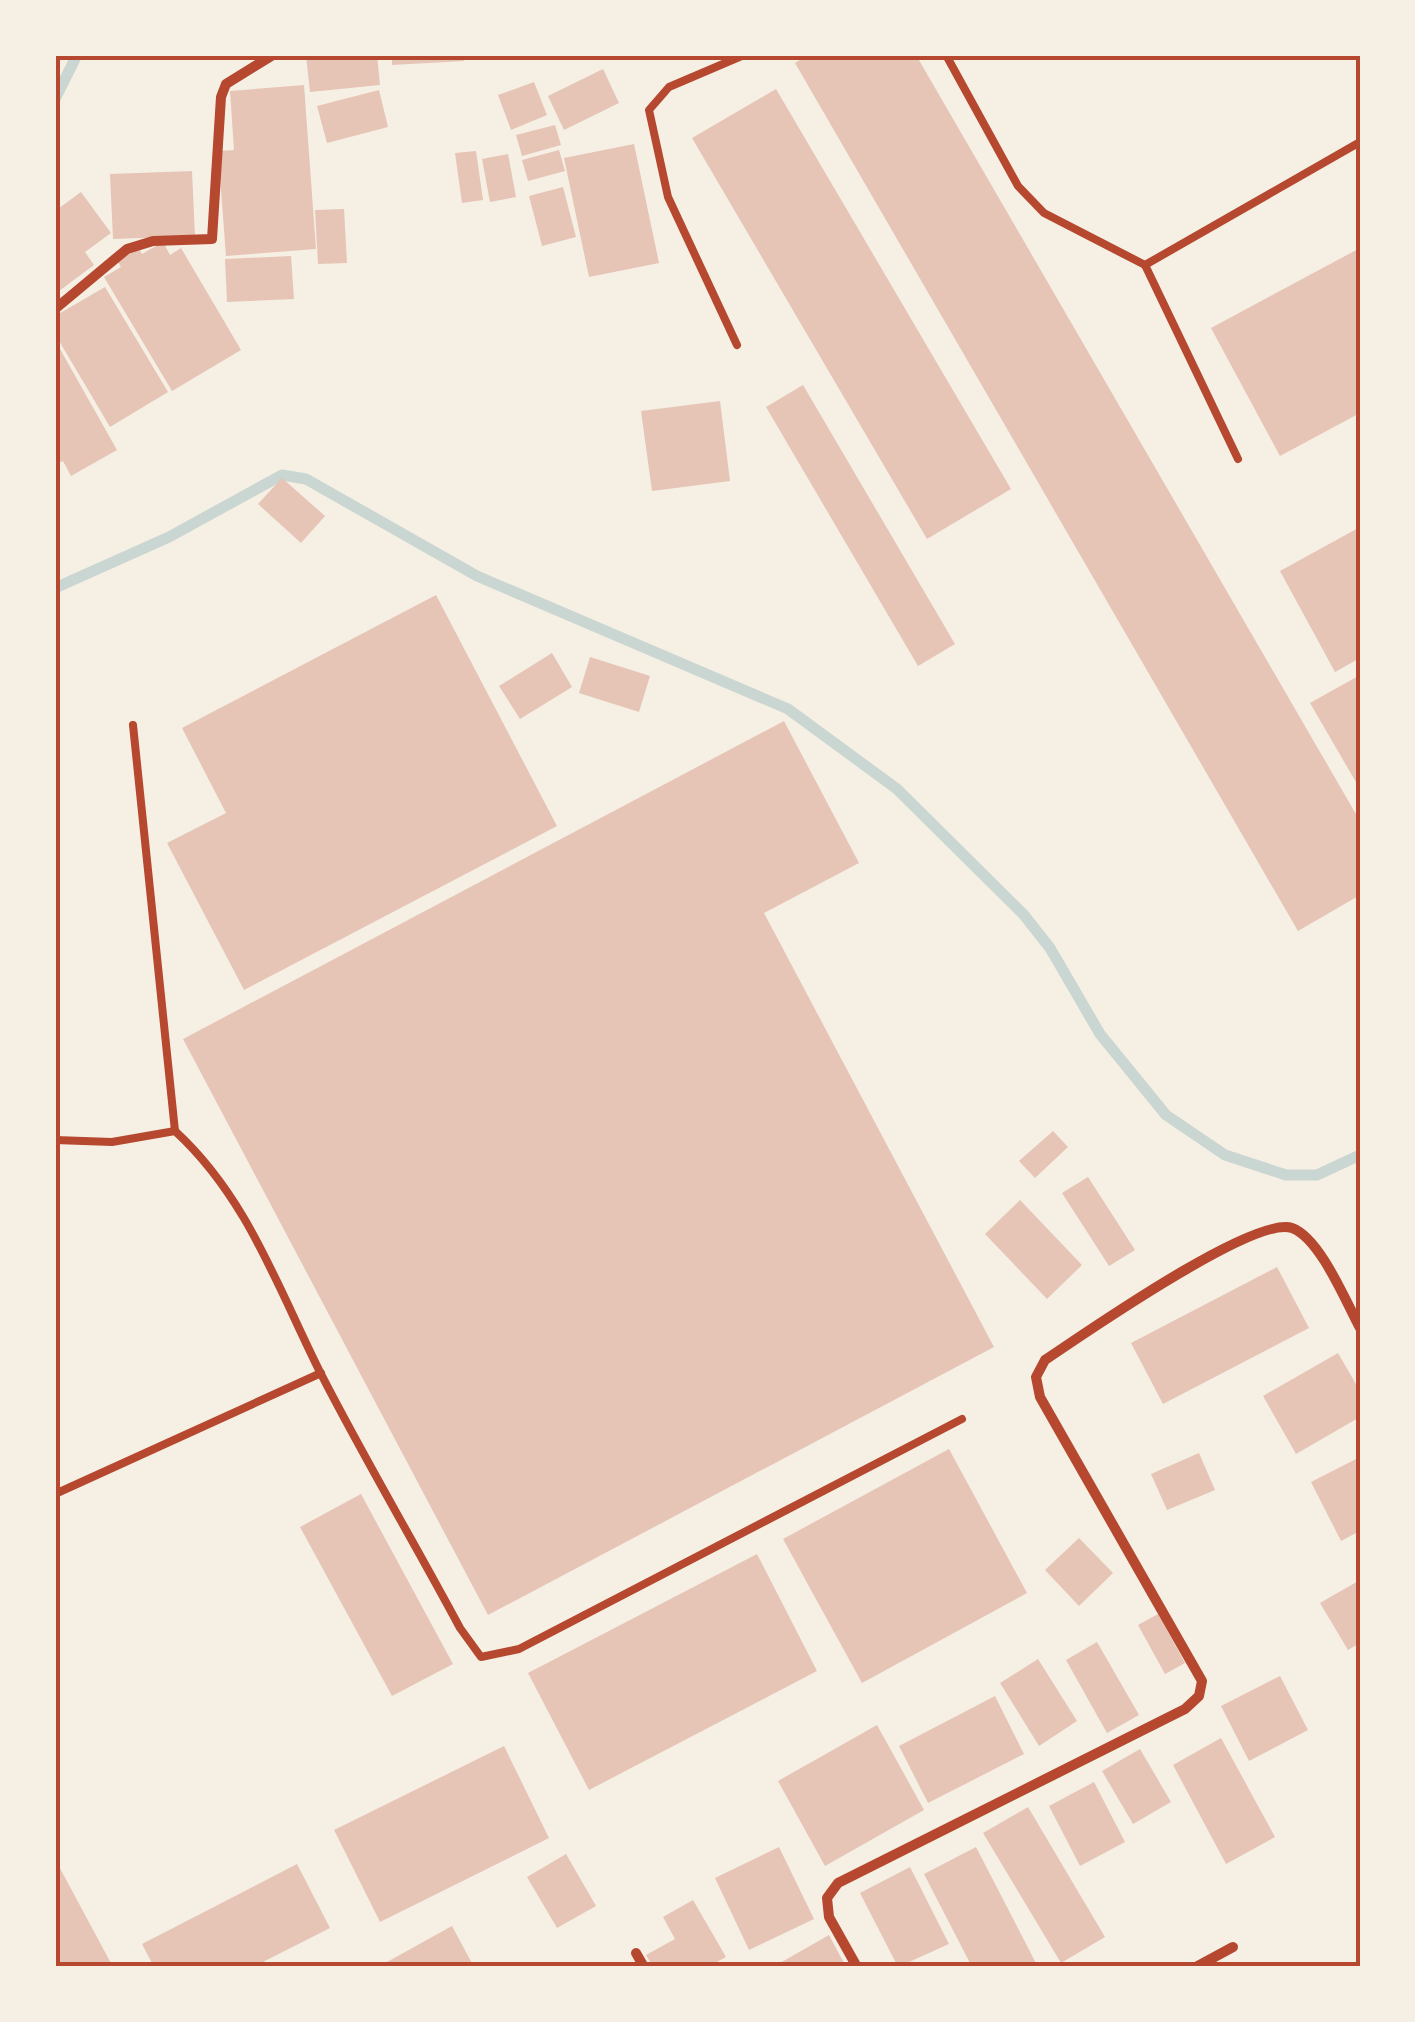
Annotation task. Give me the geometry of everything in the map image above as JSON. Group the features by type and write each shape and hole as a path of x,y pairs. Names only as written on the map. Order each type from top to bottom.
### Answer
{"street":[{"path":"55,309 127,248 152,241 212,239 220,97 226,84 274,55"},
{"path":"857,1967 829,1917 827,1898 838,1883 1185,1709 1199,1696 1202,1681 1040,1397 1036,1377 1045,1360 1167,1280 1274,1226 1294,1228 1314,1243 1360,1328"},
{"path":"1196,1967 1233,1947"},
{"path":"636,1954 644,1967"}],"lane":[{"path":"737,345 668,197 649,110 669,87 744,55"},
{"path":"946,55 1018,186 1044,213 1144,265 1238,460"},
{"path":"1144,265 1360,142"},
{"path":"132,726 175,1131 208,1162 241,1206 320,1373 481,1657 519,1649 962,1419"},
{"path":"55,1140 112,1142 175,1131"},
{"path":"55,1494 320,1373"}],"building":[{"path":"306,55 377,55 380,85 310,92"},
{"path":"392,55 463,55 464,61 392,65"},
{"path":"808,55 916,55 1360,821 1360,895 1298,931 795,63"},
{"path":"603,69 619,103 564,130 548,96"},
{"path":"534,82 547,115 511,130 498,95"},
{"path":"304,85 316,249 226,256 218,151 234,150 230,91"},
{"path":"776,89 1011,489 927,539 692,138"},
{"path":"379,90 388,127 327,143 317,106"},
{"path":"555,125 561,145 522,156 516,135"},
{"path":"634,144 659,263 589,277 564,158"},
{"path":"559,150 565,171 528,181 522,160"},
{"path":"476,151 483,200 462,203 455,153"},
{"path":"508,154 516,197 490,202 482,159"},
{"path":"192,171 195,236 113,239 110,174"},
{"path":"563,187 576,237 542,246 529,196"},
{"path":"81,192 111,233 85,252 94,265 55,294 55,211"},
{"path":"344,209 347,263 318,264 315,210"},
{"path":"163,242 170,255 181,248 241,350 172,391 104,277 121,267 117,260 138,247 142,254"},
{"path":"1360,248 1360,413 1280,456 1211,328"},
{"path":"291,256 294,299 227,302 225,259"},
{"path":"105,287 168,392 110,427 55,334 55,316"},
{"path":"60,349 117,450 71,476 63,461 55,465 55,352"},
{"path":"803,385 955,644 918,666 766,407"},
{"path":"720,401 730,481 652,491 641,411"},
{"path":"282,478 325,516 301,543 258,504"},
{"path":"1360,527 1360,658 1335,672 1280,571"},
{"path":"436,595 557,826 244,990 167,843 226,813 182,728"},
{"path":"552,653 572,687 520,719 499,686"},
{"path":"590,657 650,676 639,712 579,693"},
{"path":"1360,675 1360,789 1310,703"},
{"path":"784,721 859,863 764,913 994,1347 488,1615 183,1039"},
{"path":"1053,1131 1068,1147 1035,1178 1019,1161"},
{"path":"1088,1177 1135,1250 1109,1266 1062,1193"},
{"path":"1020,1200 1082,1265 1047,1299 985,1234"},
{"path":"1277,1267 1309,1328 1163,1404 1131,1343"},
{"path":"1338,1353 1360,1391 1360,1417 1296,1454 1263,1396"},
{"path":"949,1449 1027,1593 862,1683 783,1539"},
{"path":"1199,1453 1215,1490 1167,1510 1151,1474"},
{"path":"1360,1457 1360,1531 1341,1541 1311,1482"},
{"path":"361,1494 453,1664 392,1696 300,1527"},
{"path":"1079,1538 1113,1573 1079,1606 1045,1570"},
{"path":"757,1554 817,1671 589,1790 528,1673"},
{"path":"1360,1580 1360,1643 1348,1650 1320,1603"},
{"path":"1158,1614 1185,1663 1165,1674 1138,1625"},
{"path":"1097,1642 1139,1715 1107,1733 1066,1660"},
{"path":"1038,1659 1077,1721 1039,1746 1000,1683"},
{"path":"1280,1676 1308,1730 1249,1761 1221,1706"},
{"path":"995,1696 1024,1754 928,1803 899,1746"},
{"path":"877,1725 924,1810 825,1866 778,1781"},
{"path":"1221,1738 1275,1837 1226,1864 1173,1765"},
{"path":"504,1746 549,1838 380,1922 334,1830"},
{"path":"1140,1749 1171,1802 1133,1824 1102,1771"},
{"path":"1094,1782 1125,1842 1080,1866 1049,1806"},
{"path":"1028,1807 1105,1937 1061,1963 983,1833"},
{"path":"779,1847 814,1919 749,1950 715,1878"},
{"path":"976,1847 1038,1967 972,1967 924,1874"},
{"path":"566,1854 596,1906 557,1928 527,1877"},
{"path":"55,1859 113,1967 55,1967"},
{"path":"297,1864 330,1928 253,1967 154,1967 142,1944"},
{"path":"910,1867 949,1944 898,1967 860,1893"},
{"path":"693,1900 726,1957 708,1967 653,1967 646,1955 675,1939 663,1917"},
{"path":"452,1926 474,1967 390,1967 387,1962"},
{"path":"829,1935 846,1967 773,1967"}],"waterway":[{"path":"55,99 77,55"},
{"path":"55,588 169,537 282,475 306,479 477,576 788,709 897,789 1024,915 1050,948 1100,1034 1166,1115 1225,1155 1286,1175 1317,1175 1360,1155"}]}
